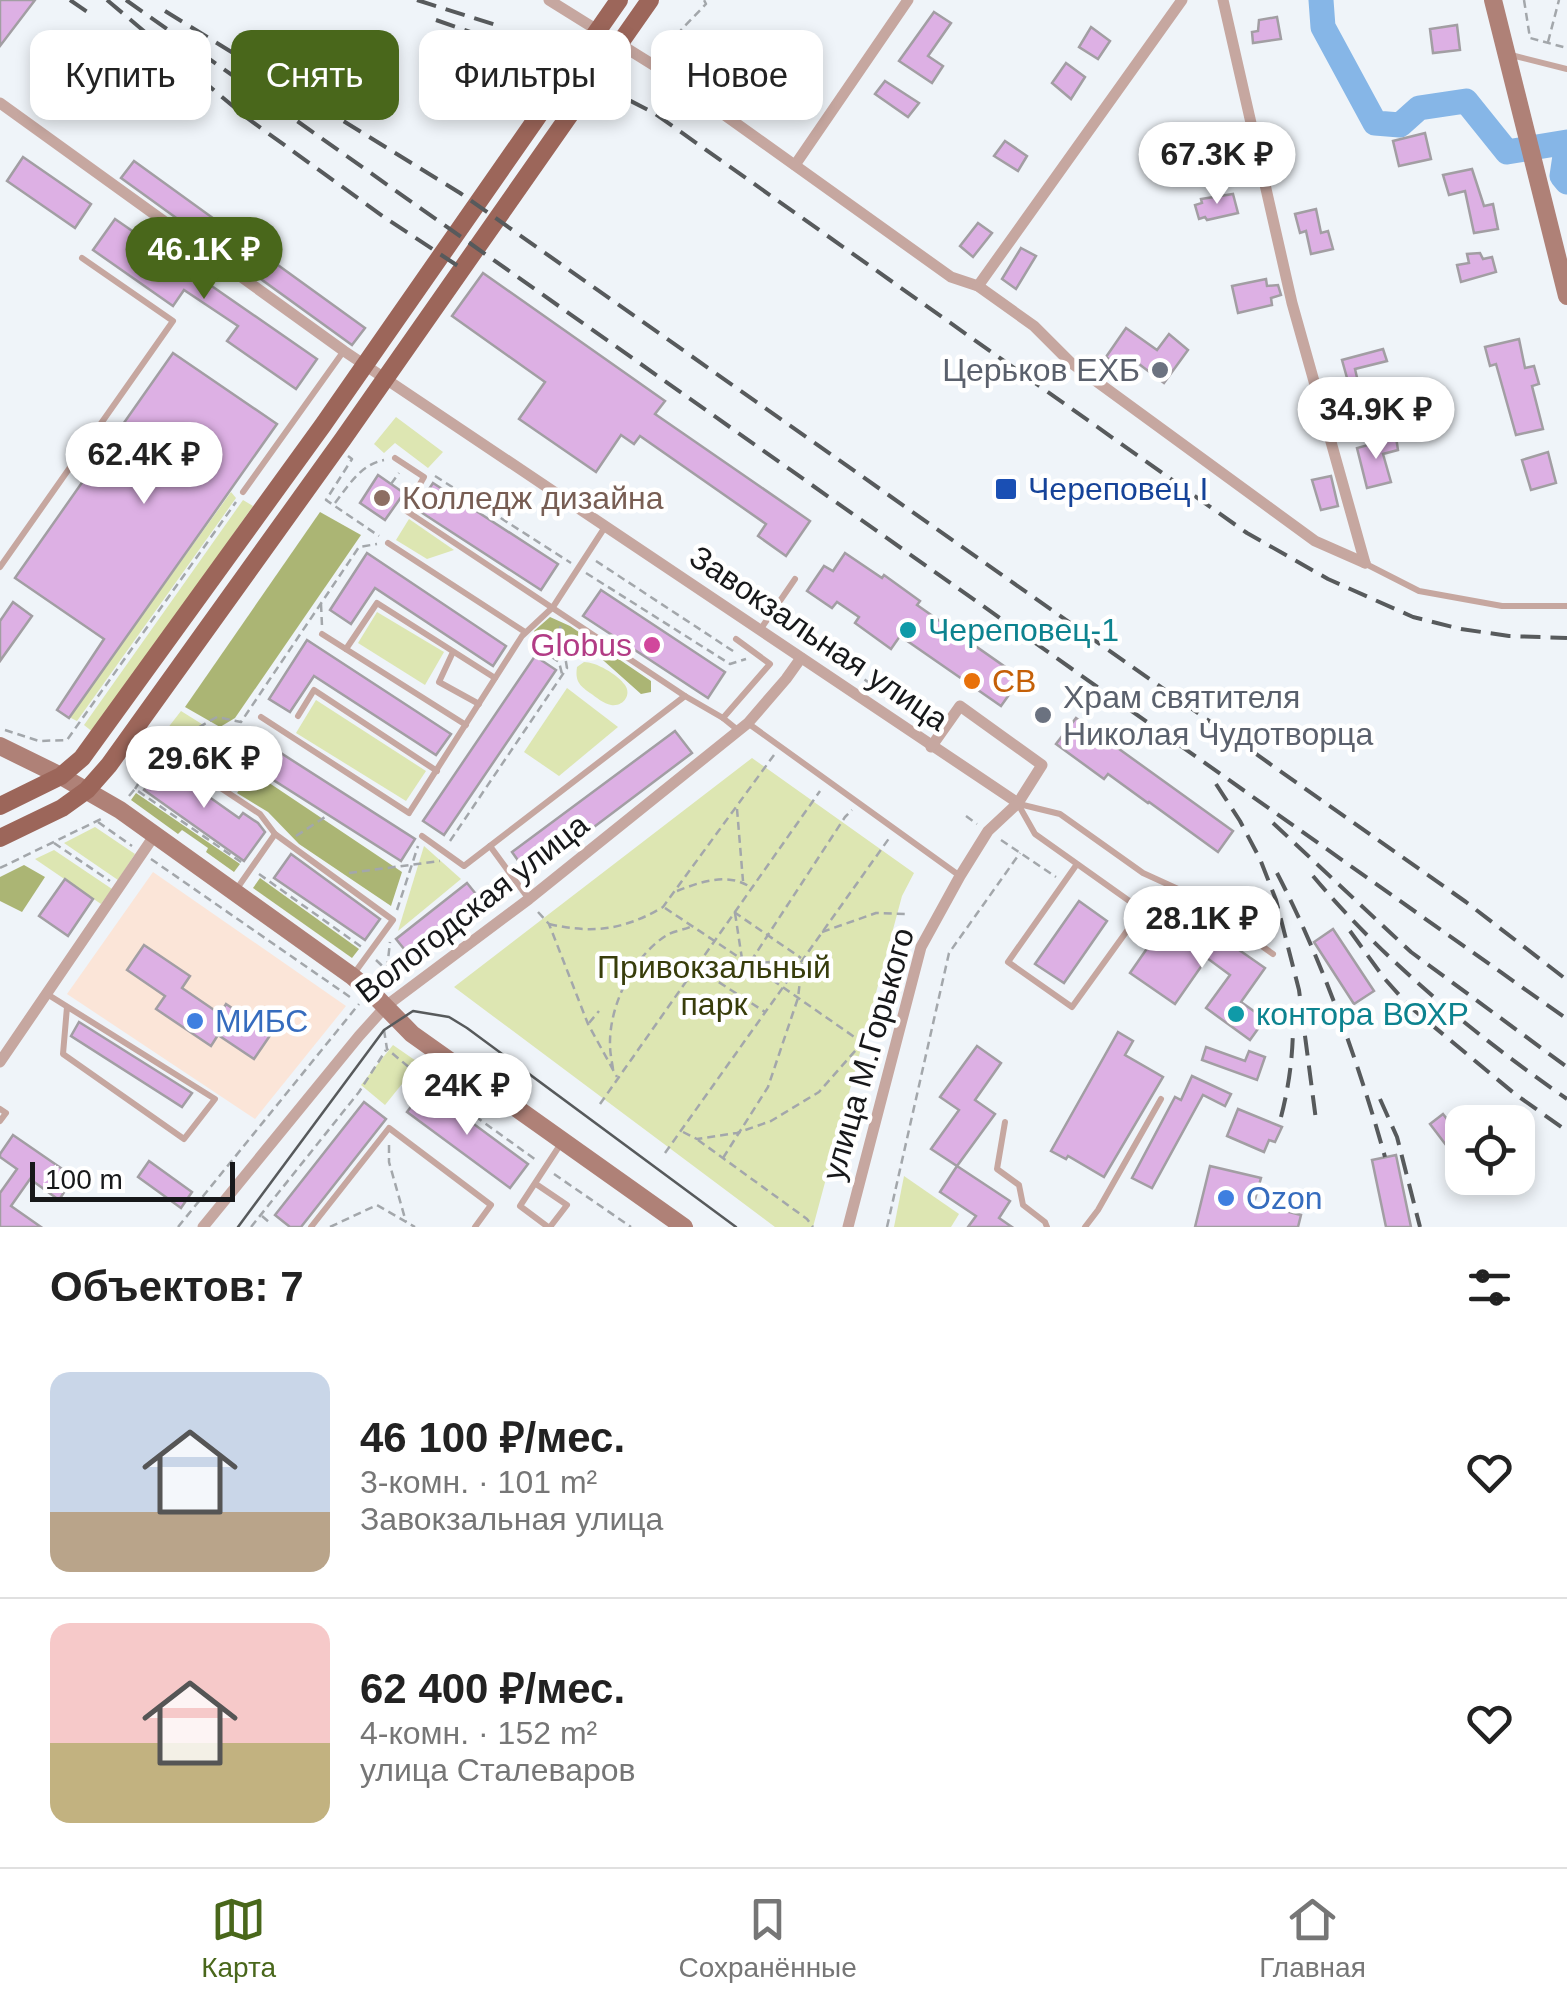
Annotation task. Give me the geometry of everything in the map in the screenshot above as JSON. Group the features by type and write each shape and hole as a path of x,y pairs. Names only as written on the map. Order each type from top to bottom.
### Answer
{"main road":[{"path":"0,806 61,776 82,758 323,425 620,0"},
{"path":"0,838 62,808 87,790 109,765 650,0"}],"street":[{"path":"549,0 651,64"},
{"path":"795,165 908,0"},
{"path":"978,286 1182,0"},
{"path":"1224,0 1292,302 1365,563"},
{"path":"1493,0 1567,296"},
{"name":"Завокзальная улица","path":"0,102 344,350 1018,804"},
{"path":"732,120 951,276 978,286 1034,326 1070,362 1315,541 1365,563"},
{"name":"Вологодская улица","path":"203,1227 386,1006 529,899 744,727 801,658"},
{"name":"улица М.Горького","path":"848,1227 921,947 992,825 1018,804 1042,766 960,706 940,734"},
{"path":"931,747 940,734"},
{"path":"0,746 171,836 203,860 235,892 352,976 412,1034 684,1227"},
{"path":"0,1062 142,853 171,836"}],"lane":[{"path":"1505,54 1567,69"},
{"path":"0,567 172,322 82,258"},
{"path":"243,492 344,350"},
{"path":"395,458 424,477 405,510 685,696 782,748 960,876"},
{"path":"260,717 410,813 523,634 556,610 605,526"},
{"path":"388,543 523,634"},
{"path":"1365,563 1419,592 1502,606 1567,606"},
{"path":"759,631 796,579"},
{"path":"346,649 377,603 494,678"},
{"path":"322,634 466,725"},
{"path":"723,718 770,664 736,639"},
{"path":"453,652 438,682 479,704"},
{"path":"298,716 314,690 437,771"},
{"path":"422,836 464,866 685,696"},
{"path":"174,757 260,814 275,834 393,920 352,976"},
{"path":"1018,804 1036,834 1142,910 1072,1007 1008,962 1076,864"},
{"path":"1018,804 1060,814 1144,873 1188,894 1273,954"},
{"path":"235,892 275,834"},
{"path":"490,846 529,899"},
{"path":"47,994 68,1007 215,1098 184,1139 64,1054 68,1007"},
{"path":"1085,1227 1162,1099"},
{"path":"0,1108 6,1113 0,1121"},
{"path":"1005,1122 997,1169 1019,1185 1024,1204 1047,1227"},
{"path":"311,1227 389,1128 491,1205 475,1227"},
{"path":"536,1184 567,1205 549,1227 520,1206 563,1141"}],"path":[{"path":"681,30 706,4 704,0"},
{"path":"1524,0 1530,38 1567,48"},
{"path":"1548,43 1559,0"},
{"path":"334,505 358,473 376,461 395,458"},
{"path":"352,460 326,500 388,543"},
{"path":"391,484 405,464"},
{"path":"0,736 4,729 40,741 67,740 243,492"},
{"path":"135,789 154,756 167,744 216,717 241,722 359,547 388,543"},
{"path":"586,555 732,652 752,657"},
{"path":"750,598 940,734"},
{"path":"320,604 322,634"},
{"path":"444,851 567,668 556,610"},
{"path":"523,634 558,662 562,676"},
{"path":"548,924 578,931 613,928 644,919 664,907 767,762 782,748"},
{"path":"600,1104 816,795 829,782"},
{"path":"749,964 858,803"},
{"path":"737,805 743,882"},
{"path":"287,842 328,815"},
{"path":"96,822 360,1004 178,1227"},
{"path":"171,836 190,826"},
{"path":"665,1154 883,844 897,830"},
{"path":"396,979 386,970 393,920 422,836"},
{"path":"53,842 119,888"},
{"path":"887,1227 949,952 1020,853 1064,882"},
{"path":"332,875 454,858"},
{"path":"674,892 719,879 739,880 751,888"},
{"path":"664,907 873,1050"},
{"path":"538,912 548,924 588,1024 618,1078"},
{"path":"734,912 802,959"},
{"path":"734,912 742,959"},
{"path":"820,933 876,913 906,914"},
{"path":"613,1071 610,1044 614,1013 626,983 647,953 668,934 693,926"},
{"path":"749,964 802,959"},
{"path":"723,1158 768,1087 798,998 802,959"},
{"path":"696,967 765,1012"},
{"path":"588,1024 599,1012"},
{"path":"384,1030 387,1049 422,1078 631,1227"},
{"path":"697,1139 737,1133 770,1121 818,1092 862,1042"},
{"path":"251,1227 359,1092 387,1049"},
{"path":"389,1128 389,1162 406,1222"},
{"path":"680,1132 697,1139 813,1227"},
{"path":"330,1227 377,1206 415,1227"},
{"path":"261,1215 269,1222"}],"shaded area":[{"path":"153,872 346,1006 255,1119 67,994"}],"green space":[{"path":"396,417 443,452 428,468 395,443 384,453 374,444"},
{"path":"231,492 236,498 77,721 69,717"},
{"path":"243,500 253,506 94,733 84,725"},
{"path":"320,512 361,535 235,718 220,727 185,707"},
{"path":"409,519 454,550 427,559 396,540"},
{"path":"377,612 444,652 425,685 358,643"},
{"path":"550,617 570,626 651,681 651,692 641,694 575,639 536,644 534,631"},
{"path":"584,662 600,666 625,685 627,696 623,702 606,703 581,685 577,667"},
{"path":"567,688 618,727 559,776 524,752"},
{"path":"316,700 426,771 406,801 296,733"},
{"path":"181,711 213,731 200,750 177,736 163,755 153,747"},
{"name":"Привокзальный парк","path":"752,758 914,873 902,896 813,1227 775,1227 454,987"},
{"path":"253,772 402,872 391,906 299,844 268,812 237,793"},
{"path":"136,793 240,864 234,872 185,832 178,834 131,800"},
{"path":"95,827 135,854 118,880 64,843"},
{"path":"424,846 461,879 398,931"},
{"path":"54,850 112,889 101,904 35,859"},
{"path":"24,865 45,877 22,912 0,901 0,877"},
{"path":"260,878 359,949 352,958 253,888"},
{"path":"393,1045 419,1063 385,1105 361,1085"},
{"path":"904,1176 959,1214 951,1227 894,1227"}],"building":[{"path":"0,0 35,0 0,46"},
{"path":"934,12 951,23 928,56 943,66 932,83 899,61"},
{"path":"1277,17 1281,39 1253,43 1252,32 1258,31 1259,20"},
{"path":"1457,25 1460,50 1433,53 1430,29"},
{"path":"1091,27 1110,41 1098,59 1079,47"},
{"path":"1066,63 1085,77 1071,99 1052,83"},
{"path":"885,81 919,103 908,117 875,94"},
{"path":"1425,133 1431,159 1399,166 1393,141"},
{"path":"1005,141 1027,156 1018,171 994,156"},
{"path":"23,157 91,204 75,228 7,181"},
{"path":"134,161 365,328 352,345 121,178"},
{"path":"1472,169 1484,206 1493,204 1498,229 1474,233 1465,191 1449,195 1443,175"},
{"path":"1233,194 1238,213 1199,219 1195,205 1202,203 1201,199"},
{"path":"1316,209 1321,233 1328,231 1333,249 1311,254 1306,231 1300,233 1295,214"},
{"path":"115,219 317,359 296,389 227,341 238,326 184,290 173,306 93,250"},
{"path":"978,223 992,233 973,257 960,246"},
{"path":"1021,248 1036,256 1016,289 1002,279"},
{"path":"1480,253 1483,259 1492,257 1496,272 1461,282 1457,265 1469,263 1467,254"},
{"path":"483,273 665,401 655,414 810,521 786,556 758,536 766,524 640,436 634,444 621,435 596,472 519,419 545,382 452,316"},
{"path":"1266,279 1267,286 1278,285 1281,295 1271,298 1272,305 1238,313 1232,286"},
{"path":"1126,328 1157,350 1169,334 1188,350 1164,383 1135,361 1127,372 1106,357"},
{"path":"1519,339 1525,368 1534,366 1539,384 1532,386 1543,429 1516,435 1496,364 1490,366 1485,347"},
{"path":"1383,349 1387,361 1355,369 1363,403 1379,400 1382,413 1356,419 1350,399 1343,401 1338,381 1347,378 1342,360"},
{"path":"173,353 277,424 69,718 57,710 104,639 15,578"},
{"path":"1396,437 1398,450 1383,454 1391,482 1367,488 1357,448"},
{"path":"1548,452 1556,483 1531,490 1522,460"},
{"name":"Колледж дизайна","path":"378,475 404,493 385,520 360,503"},
{"path":"1331,476 1338,506 1321,510 1312,480"},
{"path":"433,483 558,564 541,590 416,509"},
{"path":"367,553 506,646 493,666 375,588 351,624 330,610"},
{"name":"Череповец-1","path":"845,553 882,578 884,575 920,601 917,605 1021,678 1001,706 900,636 891,649 855,623 859,617 837,602 832,608 807,591 824,566 833,571"},
{"path":"601,590 725,672 708,698 583,616"},
{"path":"13,602 32,616 0,661 0,621"},
{"path":"307,640 451,734 436,755 314,676 290,712 269,699"},
{"path":"535,656 556,670 444,835 423,821"},
{"path":"1076,718 1233,831 1218,852 1108,774 1104,779 1056,744"},
{"path":"675,731 692,753 529,876 512,852"},
{"path":"248,732 415,839 401,861 234,755"},
{"path":"166,759 191,777 188,782 239,818 243,813 265,832 244,861 144,790"},
{"path":"291,854 380,919 365,940 274,878"},
{"path":"65,879 93,899 68,936 39,916"},
{"path":"467,883 484,904 413,960 396,939"},
{"path":"1079,901 1107,921 1064,983 1035,964"},
{"path":"1183,911 1265,968 1241,1002 1265,1019 1250,1040 1206,1008 1230,975 1207,958 1175,1004 1130,973 1155,937 1162,941"},
{"path":"1333,929 1374,991 1354,1004 1314,942"},
{"path":"144,945 190,976 182,988 220,1014 226,1004 271,1034 254,1059 218,1035 211,1046 156,1009 165,996 127,970"},
{"path":"79,1022 192,1093 182,1107 71,1036"},
{"path":"1118,1032 1133,1041 1125,1055 1163,1077 1104,1177 1051,1151"},
{"path":"977,1046 1001,1063 975,1100 995,1114 957,1166 931,1149 959,1110 940,1097"},
{"path":"1206,1047 1245,1061 1249,1051 1265,1057 1257,1080 1202,1060"},
{"path":"1192,1076 1231,1094 1225,1106 1203,1095 1152,1188 1132,1178 1175,1097 1181,1100"},
{"path":"425,1088 528,1164 510,1188 407,1112"},
{"path":"364,1102 386,1119 301,1227 290,1227 275,1215"},
{"path":"1238,1109 1282,1127 1275,1142 1269,1140 1264,1152 1227,1136"},
{"path":"1443,1114 1445,1117 1445,1144 1430,1124"},
{"path":"13,1135 74,1177 59,1200 30,1179 11,1206 41,1227 0,1227 0,1193 17,1169 0,1154"},
{"path":"1396,1155 1411,1227 1386,1227 1372,1160"},
{"path":"149,1161 192,1192 181,1208 138,1177"},
{"path":"957,1166 1010,1201 999,1218 1012,1227 968,1227 976,1216 940,1192"},
{"path":"1210,1166 1261,1178 1254,1203 1301,1215 1298,1227 1195,1227"}],"waterway":[{"path":"1321,0 1323,27 1375,123 1400,125 1419,108 1466,101 1507,152 1567,142 1562,176 1567,182"}],"tram line":[{"path":"238,1227 384,1030 413,1011 449,1017 467,1028 736,1227"}],"railway":[{"path":"70,0 89,13"},
{"path":"107,0 247,118 458,266"},
{"path":"126,0 1567,1019"},
{"path":"417,0 496,25"},
{"path":"165,11 460,193 1466,902 1567,980"},
{"path":"436,20 549,59 654,113 1247,533 1328,579 1413,617 1461,629 1567,638"},
{"path":"1216,784 1260,859 1276,900 1299,990 1316,1120"},
{"path":"1273,823 1411,952 1567,1067"},
{"path":"1277,873 1338,1013 1385,1157"},
{"path":"1313,876 1370,938 1432,996 1567,1099"},
{"path":"1350,931 1409,1006 1515,1094 1567,1131"},
{"path":"1281,1117 1290,1071 1293,1024"},
{"path":"1380,1099 1397,1137 1420,1227"}],"place":[{"name":"Церьков ЕХБ","path":"1160,370"},
{"name":"Череповец I","path":"1006,489"},
{"name":"Колледж дизайна","path":"382,498"},
{"name":"Череповец-1","path":"908,630"},
{"name":"Globus","path":"652,645"},
{"name":"СВ","path":"972,681"},
{"name":"Храм святителя Николая Чудотворца","path":"1043,715"},
{"name":"контора ВОХР","path":"1236,1014"},
{"name":"МИБС","path":"195,1021"},
{"name":"Ozon","path":"1226,1198"}]}
